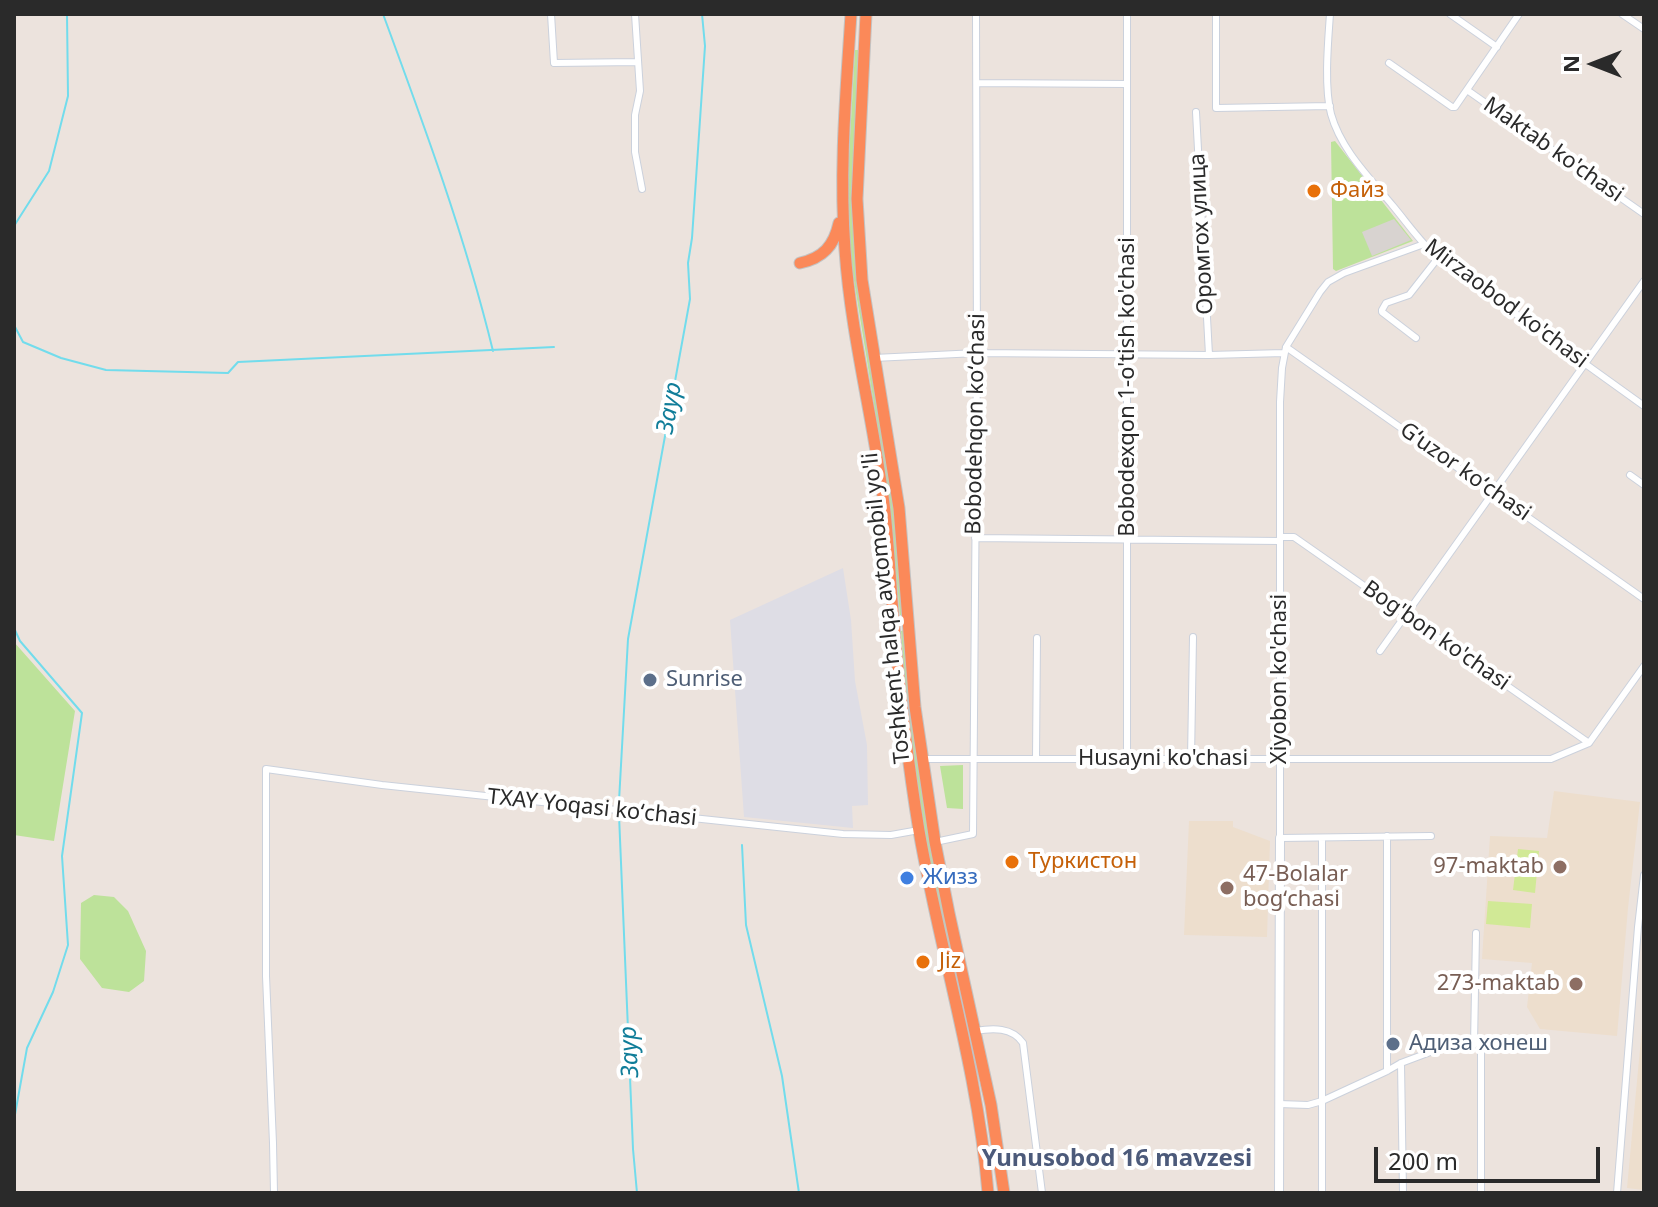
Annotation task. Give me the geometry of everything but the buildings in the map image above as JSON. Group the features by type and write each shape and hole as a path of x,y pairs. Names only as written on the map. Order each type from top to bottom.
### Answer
{"highway":[{"name":"Toshkent halqa avtomobil yo'li","path":"851,14 843,207 846,266 885,513 904,728 919,830 981,1132 988,1193"},
{"name":"Toshkent halqa avtomobil yo'li","path":"866,14 857,199 862,280 901,524 915,707 935,842 991,1105 1004,1193"},
{"path":"850,38 864,39"},
{"path":"800,263 821,256 829,248 843,207"},
{"path":"894,626 908,625"},
{"path":"962,1033 975,1031"}],"street":[{"path":"551,14 554,63 638,62"},
{"path":"635,14 640,91 635,115 635,152 642,189"},
{"name":"Bobodehqon koʻchasi","path":"935,842 973,834 976,14"},
{"name":"Bobodexqon 1-o'tish ko'chasi","path":"1127,14 1127,759"},
{"path":"1216,14 1216,108 1330,106"},
{"name":"Mirzaobod ko'chasi","path":"1330,14 1327,54 1330,106 1337,129 1352,155 1438,258 1644,406"},
{"path":"1450,14 1497,47"},
{"path":"1467,90 1519,14"},
{"path":"1622,14 1644,29"},
{"name":"Maktab ko'chasi","path":"1389,63 1452,107 1458,104 1467,90 1644,214"},
{"path":"977,83 1127,84"},
{"name":"Оромгох улица","path":"1196,112 1209,355"},
{"name":"Xiyobon ko'chasi","path":"1279,1193 1280,402 1285,350 1328,282 1344,273 1424,244"},
{"path":"1416,338 1382,310 1386,303 1409,295 1438,258"},
{"path":"1380,651 1644,281"},
{"path":"874,358 977,353 1209,355 1285,350"},
{"name":"Gʻuzor koʻchasi","path":"1285,350 1644,599"},
{"path":"1630,475 1644,485"},
{"name":"Bog'bon ko'chasi","path":"975,538 1294,537 1589,743"},
{"path":"1191,759 1193,637"},
{"path":"1036,759 1037,638"},
{"path":"1589,743 1644,666"},
{"name":"Husayni ko'chasi","path":"923,759 1551,759 1589,743"},
{"name":"TXAY Yoqasi koʻchasi","path":"274,1193 266,976 266,769 397,787 843,834 891,835 919,830"},
{"path":"1387,836 1387,1071"},
{"path":"1280,838 1431,836"},
{"path":"1322,838 1322,1193"},
{"path":"1617,1193 1644,875"},
{"path":"1476,933 1481,1193"},
{"path":"975,1031 1003,1030 1017,1036 1023,1043 1042,1193"},
{"path":"1279,1104 1308,1105 1322,1101 1401,1063 1441,1048 1523,1043"},
{"path":"1401,1063 1403,1193"}],"shaded area":[{"path":"1394,219 1411,240 1372,256 1362,232"},
{"path":"843,568 851,620 855,681 867,745 868,805 852,806 853,828 744,817 730,620"},
{"path":"1554,791 1640,802 1617,1036 1540,1029 1527,1007 1532,963 1482,959 1490,836 1547,838"},
{"name":"47-Bolalar bogʻchasi","path":"1189,821 1233,821 1233,827 1270,841 1267,937 1184,935"},
{"path":"1644,1017 1644,1190 1627,1188"}],"green space":[{"path":"855,50 860,50 853,192 894,491 905,615 900,615 888,491 851,262 847,191"},
{"path":"1335,141 1413,241 1336,271 1333,269 1331,142"},
{"path":"905,630 969,1017 966,1018 937,898 922,819 903,662 901,631"},
{"path":"14,642 75,711 54,841 14,835"},
{"path":"963,765 963,809 947,808 940,766"},
{"path":"1518,849 1539,851 1535,893 1513,890"},
{"path":"94,895 114,897 128,911 146,951 144,981 129,992 102,988 80,959 81,903"},
{"path":"1488,901 1532,904 1530,928 1486,924"}],"waterway":[{"path":"14,226 49,171 68,96 67,14"},
{"path":"383,14 457,223 493,351"},
{"name":"Заур","path":"619,801 628,639 690,299 688,263 705,46 702,14"},
{"path":"14,325 23,342 61,358 106,370 228,373 238,362 554,347"},
{"path":"14,628 20,641 82,713 62,856 68,945 53,992 27,1048 14,1120"},
{"name":"Заур","path":"619,815 637,1193"},
{"path":"742,845 746,925 782,1076 799,1193"}],"place":[{"name":"Файз","path":"1314,191"},
{"name":"Sunrise","path":"650,680"},
{"name":"Туркистон","path":"1012,862"},
{"name":"97-maktab","path":"1560,867"},
{"name":"Жизз","path":"907,878"},
{"name":"47-Bolalar bogʻchasi","path":"1227,888"},
{"name":"Jiz","path":"923,962"},
{"name":"273-maktab","path":"1576,984"},
{"name":"Адиза хонеш","path":"1393,1044"}],"district":[{"name":"Yunusobod 16 mavzesi","path":"1117,1159"}]}
